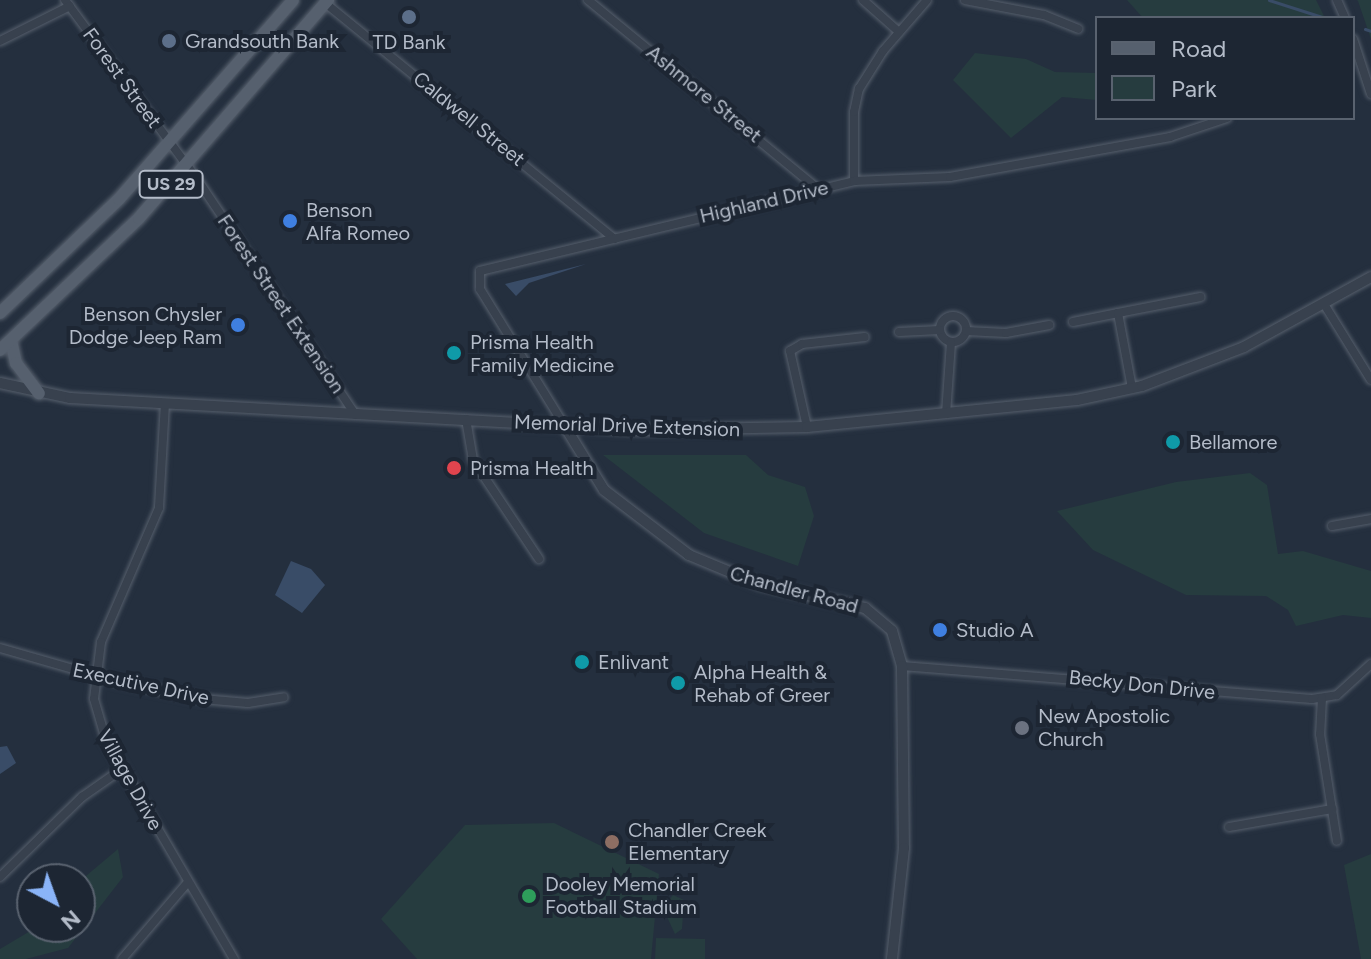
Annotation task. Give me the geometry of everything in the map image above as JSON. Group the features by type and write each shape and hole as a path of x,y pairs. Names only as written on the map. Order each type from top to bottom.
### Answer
{"main road":[{"name":"US 29","path":"0,313 169,144 293,0"},
{"name":"US 29","path":"0,350 185,168 325,1"},
{"path":"11,340 19,370 39,393"}],"street":[{"path":"863,0 899,32"},
{"path":"854,181 857,96 899,32 927,0"},
{"path":"965,0 1044,15 1078,29"},
{"name":"Caldwell Street","path":"325,1 615,239"},
{"name":"Ashmore Street","path":"595,2 819,190"},
{"name":"Forest Street","path":"68,3 177,156"},
{"path":"0,41 68,3"},
{"path":"1355,45 1371,94"},
{"path":"1355,73 1364,70"},
{"name":"Highland Drive","path":"564,425 480,289 478,274 854,181 950,177 1170,137 1221,120"},
{"name":"Forest Street Extension","path":"177,156 355,414"},
{"name":"Memorial Drive Extension","path":"0,383 39,393 355,414 683,431 807,427 946,414 1132,388 1223,357 1371,277"},
{"path":"1073,322 1200,297"},
{"path":"1324,304 1371,380"},
{"path":"1118,313 1132,388"},
{"path":"899,332 940,330 952,315 963,319 966,331 959,341 951,342"},
{"path":"966,331 1006,333 1049,325"},
{"path":"940,330 951,342 946,414"},
{"path":"807,427 790,351 802,344 865,337"},
{"name":"Village Drive","path":"165,403 159,508 105,630 94,676 99,722 122,769 234,959"},
{"path":"466,419 473,460 539,559"},
{"name":"Chandler Road","path":"564,425 593,477 636,518 728,574 872,611 892,631 902,666 904,848 892,959"},
{"path":"1332,526 1371,519"},
{"name":"Executive Drive","path":"0,648 94,676 229,702 284,697"},
{"path":"1337,841 1320,734 1322,698 1337,695 1371,664"},
{"name":"Becky Don Drive","path":"902,666 1322,698"},
{"path":"0,877 82,797 122,769"},
{"path":"1229,827 1332,809"},
{"path":"122,959 188,882"}],"green space":[{"path":"1127,0 1316,0 1324,16 1141,16"},
{"path":"1371,0 1371,39 1358,1"},
{"path":"975,53 1026,59 1055,72 1095,73 1095,100 1062,97 1011,138 953,80"},
{"path":"603,455 746,455 768,475 805,487 814,516 798,566 704,533"},
{"path":"1250,473 1267,485 1278,554 1303,551 1371,571 1371,618 1343,615 1296,626 1288,610 1266,596 1186,595 1093,550 1057,511 1176,482"},
{"name":"Dooley Memorial Football Stadium","path":"554,823 659,874 651,959 417,959 381,919 465,825"},
{"path":"118,849 123,877 96,912 96,868"},
{"path":"1371,854 1371,959 1361,959 1344,865"},
{"path":"673,895 684,900 682,929 675,934 667,917 666,903"},
{"path":"656,938 705,939 705,959 655,959"},
{"path":"16,939 16,943 72,943 68,948 26,959 0,959 0,949"}],"water":[{"path":"586,264 529,283 516,296 505,284"},
{"path":"291,561 311,569 325,585 302,613 275,595"},
{"path":"7,746 16,763 0,774 0,747"}],"waterway":[{"path":"1269,0 1319,16"},
{"path":"1365,29 1371,31"}],"place":[{"name":"TD Bank","path":"409,17"},
{"name":"Grandsouth Bank","path":"169,41"},
{"name":"Benson Alfa Romeo","path":"290,221"},
{"name":"Benson Chysler Dodge Jeep Ram","path":"238,325"},
{"name":"Prisma Health Family Medicine","path":"454,353"},
{"name":"Bellamore","path":"1173,442"},
{"name":"Prisma Health","path":"454,468"},
{"name":"Studio A","path":"940,630"},
{"name":"Enlivant","path":"582,662"},
{"name":"Alpha Health & Rehab of Greer","path":"678,683"},
{"name":"New Apostolic Church","path":"1022,728"},
{"name":"Chandler Creek Elementary","path":"612,842"},
{"name":"Dooley Memorial Football Stadium","path":"529,896"}]}
